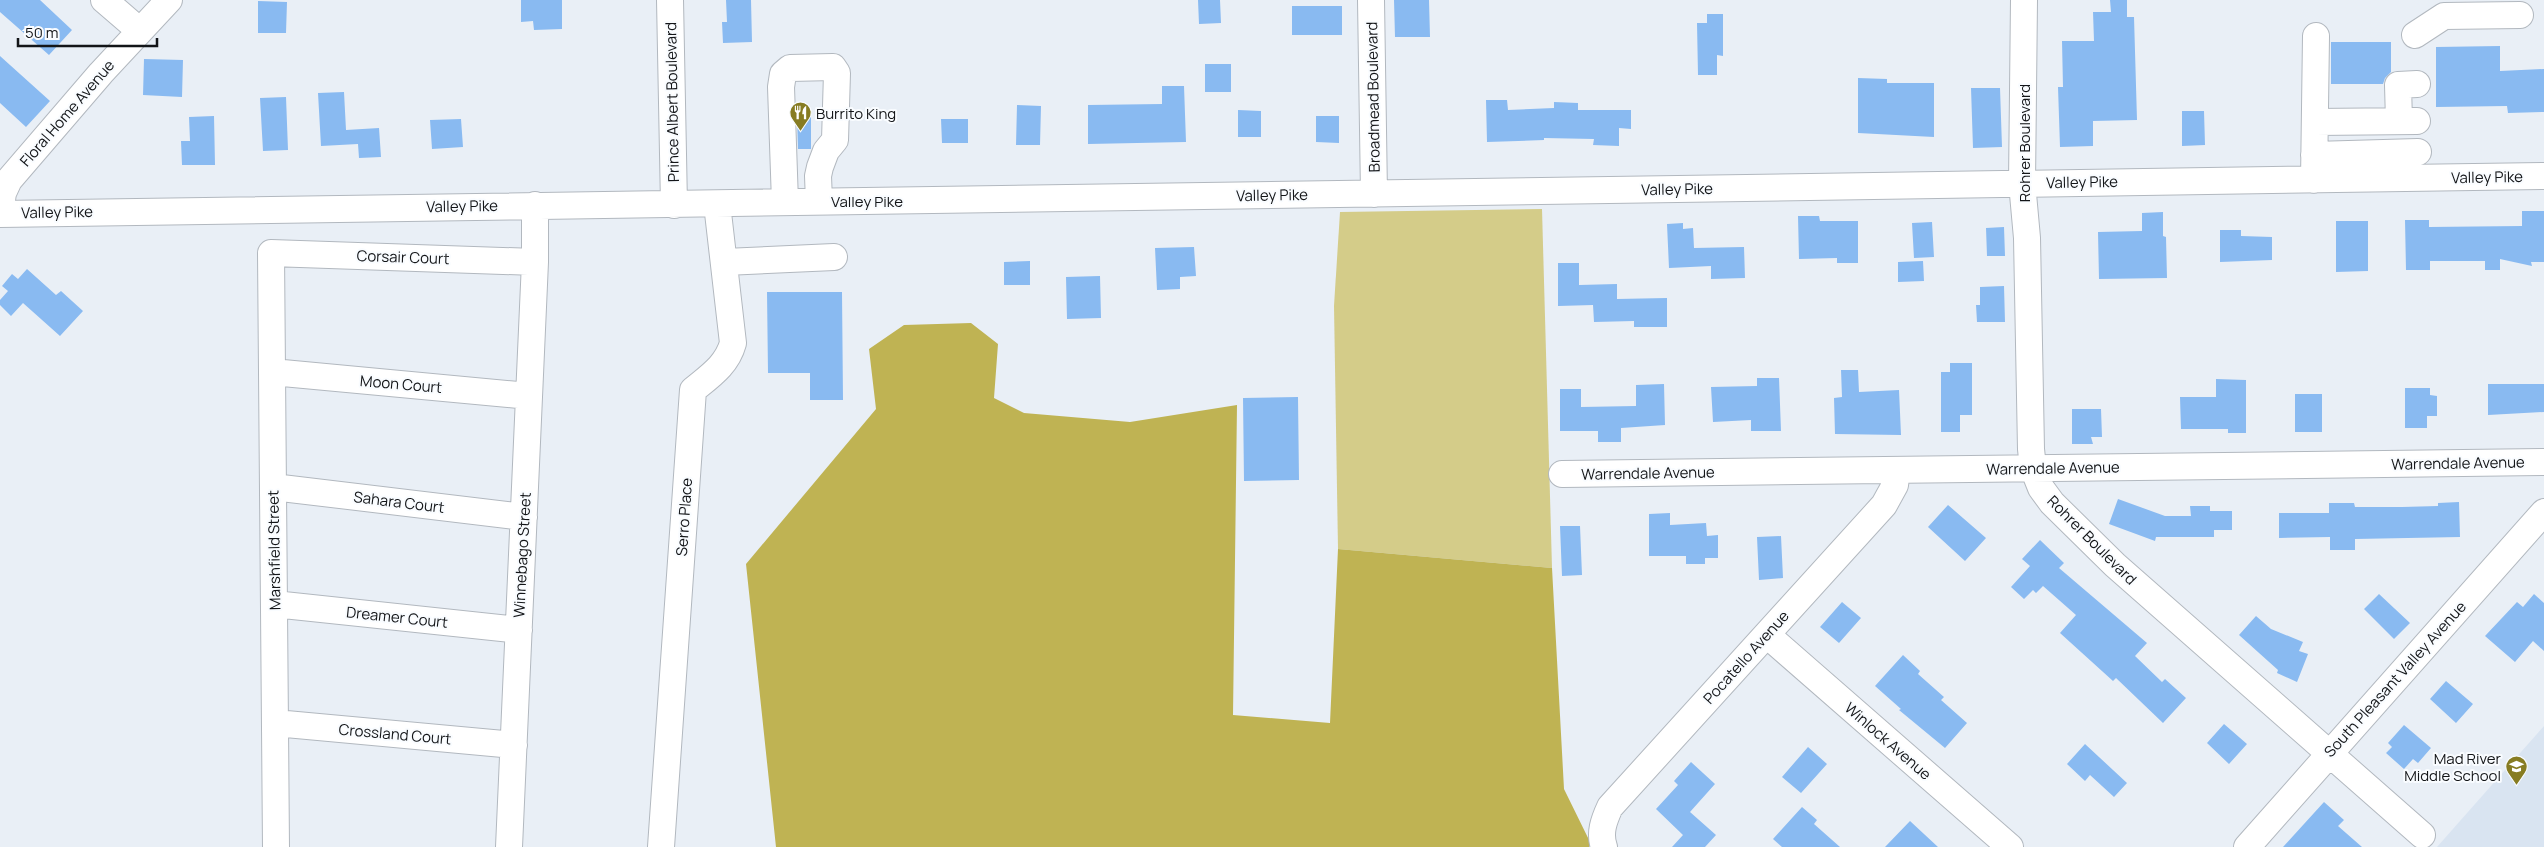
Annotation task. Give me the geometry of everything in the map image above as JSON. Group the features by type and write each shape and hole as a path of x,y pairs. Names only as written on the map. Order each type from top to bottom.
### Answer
{"street":[{"path":"104,0 140,31"},
{"name":"Floral Home Avenue","path":"0,213 3,193 9,180 169,0"},
{"name":"Prince Albert Boulevard","path":"670,0 674,204"},
{"name":"Broadmead Boulevard","path":"1371,0 1374,194"},
{"name":"Rohrer Boulevard","path":"2024,0 2022,183 2027,238 2033,468 2041,488 2052,504 2115,565 2422,835"},
{"path":"2415,35 2444,16 2520,15"},
{"path":"2316,36 2314,167 2418,152"},
{"path":"785,202 781,87 783,74 790,68 833,67 837,73 835,140 826,150 820,167 818,176 819,201"},
{"path":"2315,122 2408,121 2398,85 2417,84"},
{"name":"Valley Pike","path":"0,213 717,204 2022,183 2314,167 2544,176"},
{"name":"Serro Place","path":"661,847 693,390 722,366 730,355 733,343 717,204"},
{"name":"Winnebago Street","path":"509,847 535,262 535,205"},
{"name":"Corsair Court","path":"271,253 535,262"},
{"name":"Marshfield Street","path":"271,253 276,847"},
{"path":"725,262 834,257"},
{"name":"Moon Court","path":"272,372 529,396"},
{"name":"Warrendale Avenue","path":"1562,474 2544,462"},
{"name":"Pocatello Avenue","path":"1604,847 1602,832 1610,807 1884,505 1895,485 1897,470"},
{"name":"Sahara Court","path":"273,487 524,517"},
{"name":"South Pleasant Valley Avenue","path":"2248,847 2328,753 2544,512"},
{"name":"Dreamer Court","path":"274,604 519,630"},
{"name":"Winlock Avenue","path":"1767,635 2010,847"},
{"name":"Crossland Court","path":"275,723 514,745"}],"shaded area":[{"path":"1542,209 1552,568 1338,549 1334,306 1340,212"},
{"path":"971,323 998,344 994,398 1024,413 1130,422 1237,405 1233,715 1330,723 1338,549 1552,568 1564,789 1591,844 1589,847 776,847 746,564 876,409 869,349 904,325"},
{"name":"Mad River Middle School","path":"2544,726 2544,847 2437,847"}],"building":[{"path":"0,0 40,0 72,30 49,55 0,12"},
{"path":"521,0 562,0 562,29 534,30 533,21 521,22"},
{"path":"726,0 751,0 752,42 723,43 722,22 727,22"},
{"path":"1198,0 1220,0 1221,23 1199,24"},
{"path":"1394,0 1429,0 1430,37 1395,37"},
{"path":"2110,0 2127,0 2127,17 2134,17 2137,120 2093,121 2093,146 2060,147 2058,87 2063,87 2062,41 2094,41 2093,12 2111,12"},
{"path":"258,1 287,2 286,33 258,33"},
{"path":"1292,6 1342,6 1342,35 1292,35"},
{"path":"1707,14 1723,14 1723,56 1717,55 1717,75 1698,75 1697,23 1707,23"},
{"path":"2331,42 2391,42 2391,72 2385,78 2383,84 2331,84"},
{"path":"2500,46 2500,71 2544,69 2544,112 2508,113 2507,106 2436,107 2436,47"},
{"path":"0,56 50,101 26,127 0,103"},
{"path":"144,59 183,60 182,97 143,95"},
{"path":"1205,64 1231,64 1231,92 1205,92"},
{"path":"1858,78 1887,79 1887,83 1934,83 1934,137 1858,133"},
{"path":"1162,86 1184,86 1186,142 1088,144 1088,105 1162,104"},
{"path":"1971,88 2000,88 2002,147 1973,148"},
{"path":"344,92 346,130 379,128 381,157 359,158 358,144 321,146 318,93"},
{"path":"286,97 288,150 263,151 260,98"},
{"path":"1486,100 1507,100 1508,110 1554,108 1554,102 1578,103 1578,110 1631,110 1631,129 1619,128 1619,146 1593,145 1594,139 1544,138 1544,140 1487,142"},
{"path":"1017,105 1041,106 1040,145 1016,145"},
{"path":"1238,110 1261,111 1261,137 1238,137"},
{"path":"2182,111 2204,111 2205,145 2182,146"},
{"path":"214,116 215,165 182,165 181,141 190,141 189,117"},
{"name":"Burrito King","path":"797,116 811,116 811,149 798,149"},
{"path":"1316,116 1339,116 1339,143 1316,142"},
{"path":"461,119 463,147 432,149 430,120"},
{"path":"941,119 968,119 968,143 942,143"},
{"path":"2522,211 2544,211 2544,262 2531,262 2532,266 2500,259 2500,270 2485,270 2485,261 2430,261 2430,270 2406,270 2405,220 2429,220 2429,227 2522,226"},
{"path":"2163,212 2167,278 2099,279 2098,232 2142,231 2142,213"},
{"path":"1798,216 1819,216 1820,221 1858,221 1858,263 1837,263 1837,258 1799,259"},
{"path":"2336,221 2368,221 2368,271 2336,272"},
{"path":"1932,222 1934,257 1914,258 1912,223"},
{"path":"1683,223 1683,229 1693,228 1694,248 1744,247 1745,278 1711,279 1711,266 1669,268 1667,224"},
{"path":"2004,227 2005,256 1987,256 1986,228"},
{"path":"2220,230 2241,230 2241,236 2272,237 2272,260 2220,262"},
{"path":"1194,247 1196,276 1180,277 1180,289 1157,290 1155,248"},
{"path":"1030,261 1030,285 1004,285 1004,262"},
{"path":"1923,261 1924,281 1898,282 1898,262"},
{"path":"1558,263 1579,263 1579,285 1617,284 1617,299 1667,298 1667,327 1634,327 1634,321 1594,322 1593,305 1558,306"},
{"path":"27,269 56,295 61,291 83,311 60,336 23,303 11,316 0,305 0,300 8,291 2,286 12,274 18,279"},
{"path":"1100,276 1101,318 1067,319 1066,277"},
{"path":"2004,286 2005,322 1977,322 1976,305 1980,305 1980,287"},
{"path":"767,292 842,292 843,400 810,400 810,373 768,373"},
{"path":"1950,363 1972,363 1972,415 1960,415 1960,432 1941,432 1941,372 1950,372"},
{"path":"1841,370 1858,370 1859,392 1899,390 1901,435 1835,434 1834,398 1842,397"},
{"path":"1757,378 1779,378 1781,431 1751,431 1751,420 1713,422 1711,387 1757,386"},
{"path":"2216,379 2246,380 2246,433 2228,433 2228,429 2181,429 2180,397 2216,397"},
{"path":"1664,384 1665,425 1621,428 1621,442 1598,442 1598,431 1560,431 1560,389 1581,389 1581,407 1636,406 1636,385"},
{"path":"2488,384 2544,384 2544,412 2488,415"},
{"path":"2405,388 2430,388 2430,395 2437,396 2437,416 2427,416 2427,428 2405,428"},
{"path":"2295,394 2322,394 2322,432 2295,432"},
{"path":"1298,397 1299,480 1244,481 1243,398"},
{"path":"2072,409 2101,409 2102,437 2091,437 2093,444 2072,444"},
{"path":"2118,499 2165,516 2191,516 2190,506 2210,506 2210,511 2232,511 2232,530 2214,530 2214,537 2156,537 2155,541 2109,524"},
{"path":"2459,502 2460,537 2355,539 2355,550 2330,550 2330,537 2279,538 2279,513 2329,513 2329,503 2354,503 2355,507 2402,507 2438,506 2438,503"},
{"path":"1948,505 1986,538 1965,561 1928,527"},
{"path":"1670,513 1670,525 1706,523 1707,536 1718,535 1718,558 1705,558 1705,564 1686,564 1686,556 1649,556 1649,514"},
{"path":"1560,526 1580,526 1582,575 1562,576"},
{"path":"1781,536 1783,578 1759,580 1757,537"},
{"path":"2040,540 2064,563 2059,568 2147,643 2135,656 2162,682 2165,679 2186,698 2163,723 2116,678 2113,681 2060,633 2076,615 2043,586 2036,593 2033,590 2024,599 2011,587 2030,566 2022,559"},
{"path":"2379,594 2410,623 2394,639 2364,609"},
{"path":"2534,594 2544,603 2544,651 2533,641 2515,662 2485,636 2517,602 2523,607"},
{"path":"1842,602 1861,618 1839,643 1820,627"},
{"path":"2256,616 2271,629 2303,642 2299,651 2308,654 2297,682 2277,673 2278,670 2239,635"},
{"path":"1903,655 1920,671 1918,674 1944,697 1941,700 1967,723 1945,748 1899,710 1901,709 1875,686"},
{"path":"2446,681 2473,704 2456,723 2430,699"},
{"path":"2224,724 2247,744 2229,764 2207,743"},
{"path":"2404,725 2431,748 2418,763 2413,759 2404,769 2386,753 2392,747 2388,743"},
{"path":"2085,744 2127,783 2114,797 2090,775 2085,781 2067,764"},
{"path":"1808,747 1827,764 1801,793 1782,777"},
{"path":"1691,762 1715,784 1690,812 1716,835 1705,847 1672,847 1683,835 1656,809 1678,785 1674,781"},
{"path":"2324,802 2344,820 2338,826 2362,847 2283,847"},
{"path":"1802,807 1817,820 1814,824 1840,847 1782,847 1773,839"},
{"path":"1910,821 1938,847 1885,847"}],"place":[{"name":"Burrito King","path":"800,132"},
{"name":"Mad River Middle School","path":"2517,786"}]}
